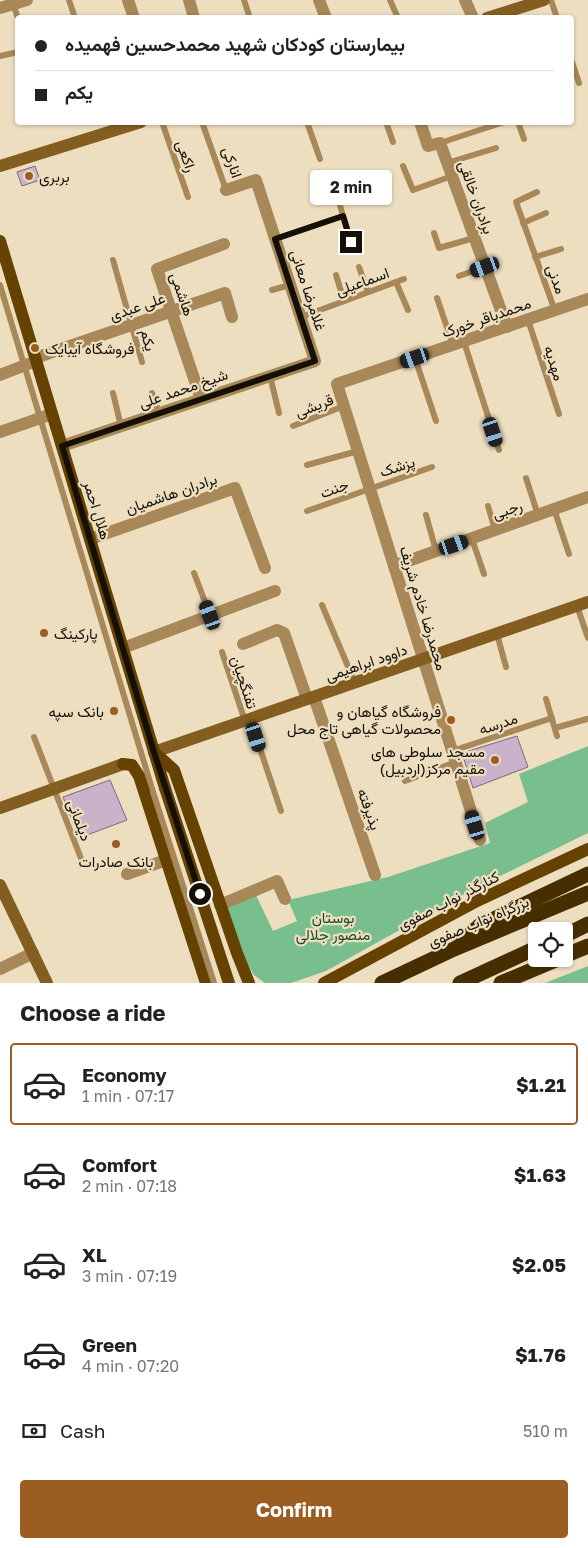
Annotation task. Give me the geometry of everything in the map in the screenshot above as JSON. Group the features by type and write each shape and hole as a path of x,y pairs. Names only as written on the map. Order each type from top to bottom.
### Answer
{"highway":[{"path":"454,949 478,926 588,874"},
{"name":"بزرگراه نواب صفوی","path":"382,983 454,949 588,893"},
{"path":"573,932 588,924"},
{"path":"573,952 588,946"},
{"path":"460,983 528,952"},
{"path":"500,983 539,967"}],"main road":[{"name":"هلال احمر","path":"0,243 46,416 62,446 154,752 229,983"},
{"path":"154,752 174,770 249,983"},
{"path":"123,764 132,765 139,776 206,983"},
{"name":"کنارگذر نواب صفوی","path":"324,983 477,901 588,849"}],"street":[{"path":"0,8 13,2 27,0"},
{"path":"128,0 133,15"},
{"path":"189,0 193,15"},
{"path":"319,0 325,15"},
{"path":"465,0 472,15"},
{"path":"496,15 544,0"},
{"path":"0,166 132,125"},
{"path":"421,125 428,146 440,142"},
{"name":"برادران خالقی","path":"440,142 507,327"},
{"name":"انارکی","path":"226,190 256,180 263,202"},
{"name":"غلامرضا معانی","path":"263,202 315,361"},
{"name":"هاشمی","path":"201,399 157,268 224,244"},
{"name":"علی عبدی","path":"0,375 132,325 225,293 232,317"},
{"name":"محمدباقر خورک","path":"337,384 588,299"},
{"name":"شیخ محمد علی","path":"62,446 315,361"},
{"name":"محمدرضا خادم شریف","path":"337,384 480,840"},
{"path":"0,432 46,416"},
{"name":"برادران هاشمیان","path":"90,539 235,488 264,568"},
{"name":"رجبی","path":"394,566 588,498"},
{"path":"123,648 275,591"},
{"name":"داوود ابراهیمی","path":"154,752 582,604"},
{"name":"پذیرفته","path":"243,644 277,630 284,633 311,698 376,875"},
{"path":"0,808 123,764"},
{"path":"127,874 166,860"},
{"path":"220,905 277,881 285,899"},
{"path":"0,885 48,983"},
{"path":"0,969 33,954"}],"lane":[{"path":"70,0 74,15"},
{"path":"244,0 249,15"},
{"path":"390,0 397,15"},
{"path":"551,0 556,15"},
{"path":"13,2 17,15"},
{"path":"0,56 15,53"},
{"path":"574,68 579,83"},
{"name":"راکعی","path":"163,125 188,197"},
{"name":"انارکی","path":"203,125 226,190"},
{"path":"308,125 320,159"},
{"path":"387,125 393,142"},
{"path":"440,142 494,125"},
{"path":"519,125 524,139"},
{"path":"447,163 496,148"},
{"path":"403,166 413,190 452,176"},
{"path":"335,189 351,242"},
{"name":"مدنی","path":"537,192 516,202 555,311"},
{"path":"523,223 546,213"},
{"path":"275,239 343,216"},
{"path":"434,233 439,248 474,238"},
{"name":"مدنی","path":"536,257 561,248"},
{"name":"یکم","path":"113,260 142,362"},
{"path":"359,267 368,292"},
{"path":"459,276 485,267"},
{"path":"336,275 344,301"},
{"name":"اسماعیلی","path":"301,317 404,279"},
{"path":"396,282 408,310"},
{"path":"0,285 32,362"},
{"path":"272,290 290,285"},
{"path":"437,298 458,344 499,450"},
{"name":"مهدیه","path":"528,320 559,414"},
{"path":"415,358 436,421"},
{"path":"270,376 279,413"},
{"path":"113,393 121,426"},
{"path":"152,393 159,413"},
{"name":"قریشی","path":"293,426 344,406"},
{"path":"46,416 153,792 214,983"},
{"path":"307,465 358,451"},
{"name":"پزشک","path":"370,488 432,467"},
{"path":"526,478 538,516"},
{"name":"جنت","path":"307,511 370,488"},
{"path":"488,506 495,530"},
{"path":"554,510 569,554"},
{"path":"426,515 436,551"},
{"path":"472,539 484,574"},
{"path":"194,573 210,615"},
{"path":"322,604 355,682"},
{"path":"582,604 588,638"},
{"path":"497,634 506,667"},
{"name":"تفنگچیان","path":"222,652 281,811"},
{"path":"546,699 557,736"},
{"name":"مدرسه","path":"405,781 454,757 552,718"},
{"path":"555,728 588,719"},
{"name":"دیلمانی","path":"34,738 82,861"}],"green space":[{"name":"بوستان منصور جلالی","path":"588,746 588,833 470,891 326,971 291,983 265,983 254,975 248,965 225,905 255,893 273,931 297,921 288,900 388,877 490,843 485,823 528,802 519,774"},
{"path":"588,966 588,983 545,983"}],"building":[{"name":"بربری","path":"35,166 40,180 22,186 17,172"},
{"name":"مسجد سلوطی های مقیم مرکز(اردبیل)","path":"517,736 528,767 473,788 462,753"},
{"path":"110,780 127,820 79,838 63,797"}],"place":[{"name":"بربری","path":"29,176"},
{"name":"فروشگاه آیبایک","path":"35,348"},
{"name":"پارکینگ","path":"44,633"},
{"name":"بانک سپه","path":"114,711"},
{"name":"فروشگاه گیاهان و محصولات گیاهی تاج محل","path":"451,720"},
{"name":"مسجد سلوطی های مقیم مرکز(اردبیل)","path":"495,760"},
{"name":"بانک صادرات","path":"116,844"}],"route":[{"path":"200,894 154,752 62,446 315,361 275,239 343,216 351,242"}]}
